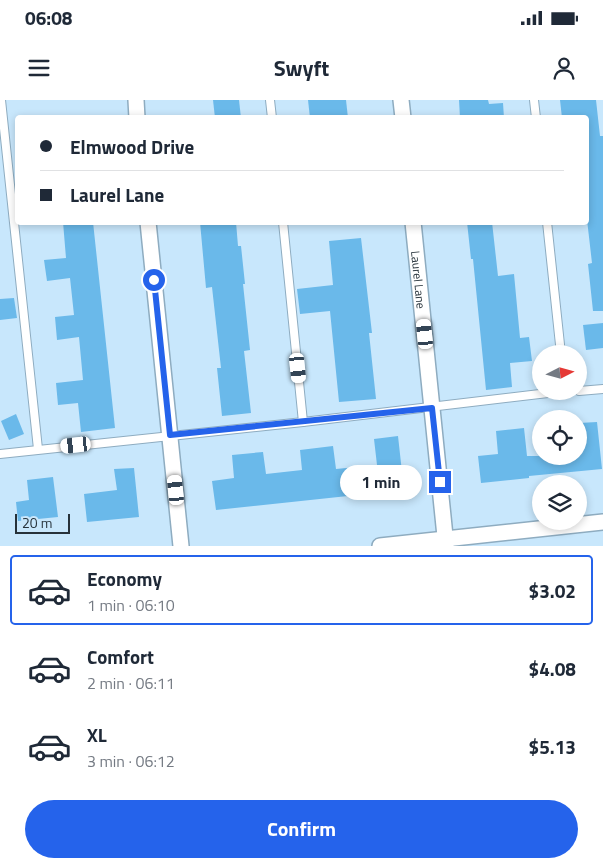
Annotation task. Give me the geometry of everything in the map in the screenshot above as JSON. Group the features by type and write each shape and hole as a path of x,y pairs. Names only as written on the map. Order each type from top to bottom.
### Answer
{"street":[{"path":"136,100 137,115"},
{"path":"401,100 402,115"},
{"path":"148,225 181,546"},
{"name":"Laurel Lane","path":"413,225 446,542"},
{"path":"380,546 446,542 603,522"}],"lane":[{"path":"1,100 38,449"},
{"path":"270,100 272,115"},
{"path":"534,100 536,115"},
{"path":"283,225 303,422"},
{"path":"547,225 560,345"},
{"path":"588,390 603,389"},
{"path":"0,454 532,396"}],"building":[{"path":"213,100 239,100 241,115 215,115"},
{"path":"308,100 346,100 348,115 310,115"},
{"path":"459,100 488,100 489,104 503,103 504,115 460,115"},
{"path":"560,100 596,100 600,136 603,136 603,311 593,311 588,264 592,263 588,225 589,115 562,115"},
{"path":"63,225 93,225 115,428 81,432 78,403 58,405 56,383 83,380 79,337 57,340 55,317 74,315 70,278 47,281 44,260 66,258"},
{"path":"200,225 236,225 238,246 241,246 245,284 243,284 250,350 244,351 251,413 222,416 217,368 221,368 212,287 206,288"},
{"path":"467,225 492,225 498,276 514,274 520,338 529,337 532,361 510,363 512,387 486,390 473,259 471,259"},
{"path":"361,238 372,333 369,333 376,399 339,402 330,311 300,314 297,289 333,285 329,241"},
{"path":"14,298 17,318 0,320 0,299"},
{"path":"603,323 603,348 588,350 588,345 585,345 583,325"},
{"path":"16,414 24,434 9,440 1,421"},
{"path":"597,422 602,469 532,475 529,478 481,483 478,456 498,454 496,431 524,428 527,456 532,456 532,465 587,465 587,423"},
{"path":"398,436 404,490 216,510 212,481 234,478 232,455 263,452 266,474 302,470 300,450 333,446 336,469 377,465 374,439"},
{"path":"134,468 139,517 87,522 84,494 117,490 114,469"},
{"path":"53,477 58,517 18,521 16,502 29,500 27,480"}],"route":[{"path":"154,280 170,435 432,408 440,482"}]}
